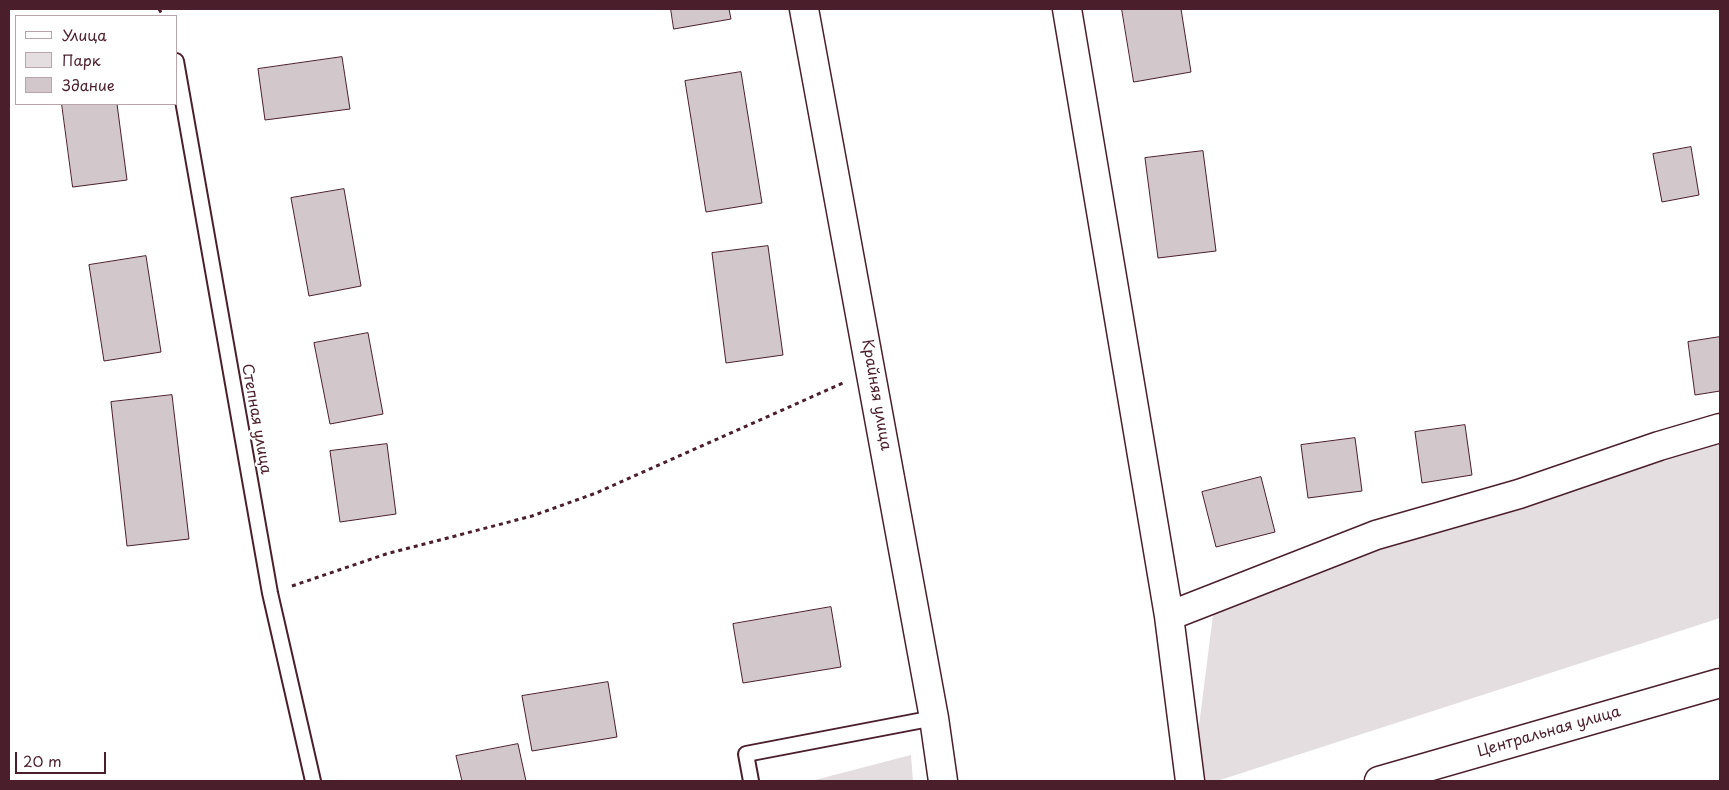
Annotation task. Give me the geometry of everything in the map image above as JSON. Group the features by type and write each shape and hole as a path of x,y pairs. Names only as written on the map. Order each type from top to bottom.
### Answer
{"street":[{"name":"Крайняя улица","path":"804,9 934,718 943,781"},
{"path":"1067,9 1169,616 1190,781"},
{"path":"1169,616 1376,535 1519,494 1659,446 1720,428"},
{"name":"Центральная улица","path":"1379,781 1720,683"}],"lane":[{"name":"Степная улица","path":"178,72 270,593 313,781"},
{"path":"751,781 746,754 934,718"}],"path":[{"path":"270,593 386,554 532,516 596,493 871,370"}],"green space":[{"path":"1720,442 1720,618 1217,781 1192,781 1215,599"},
{"path":"911,755 913,781 811,781"}],"building":[{"path":"671,9 729,9 731,19 674,29"},
{"path":"1122,9 1181,9 1191,72 1134,82"},
{"path":"342,57 350,109 265,120 258,69"},
{"path":"741,72 762,203 706,212 685,81"},
{"path":"62,105 117,105 127,180 73,187"},
{"path":"1691,147 1699,195 1662,202 1653,154"},
{"path":"1203,151 1216,251 1158,258 1145,158"},
{"path":"344,189 361,286 309,296 291,198"},
{"path":"768,246 783,355 726,363 712,253"},
{"path":"146,256 161,352 104,361 89,265"},
{"path":"368,333 383,414 330,424 314,343"},
{"path":"1720,337 1720,391 1695,395 1688,342"},
{"path":"172,395 189,539 127,546 111,402"},
{"path":"1465,425 1472,475 1422,483 1415,432"},
{"path":"1355,438 1362,491 1308,498 1301,445"},
{"path":"387,444 396,514 340,522 330,451"},
{"path":"1261,477 1275,532 1216,547 1202,492"},
{"path":"831,607 841,667 743,683 733,624"},
{"path":"608,682 617,737 532,751 522,696"},
{"path":"518,744 526,781 462,781 456,756"}]}
